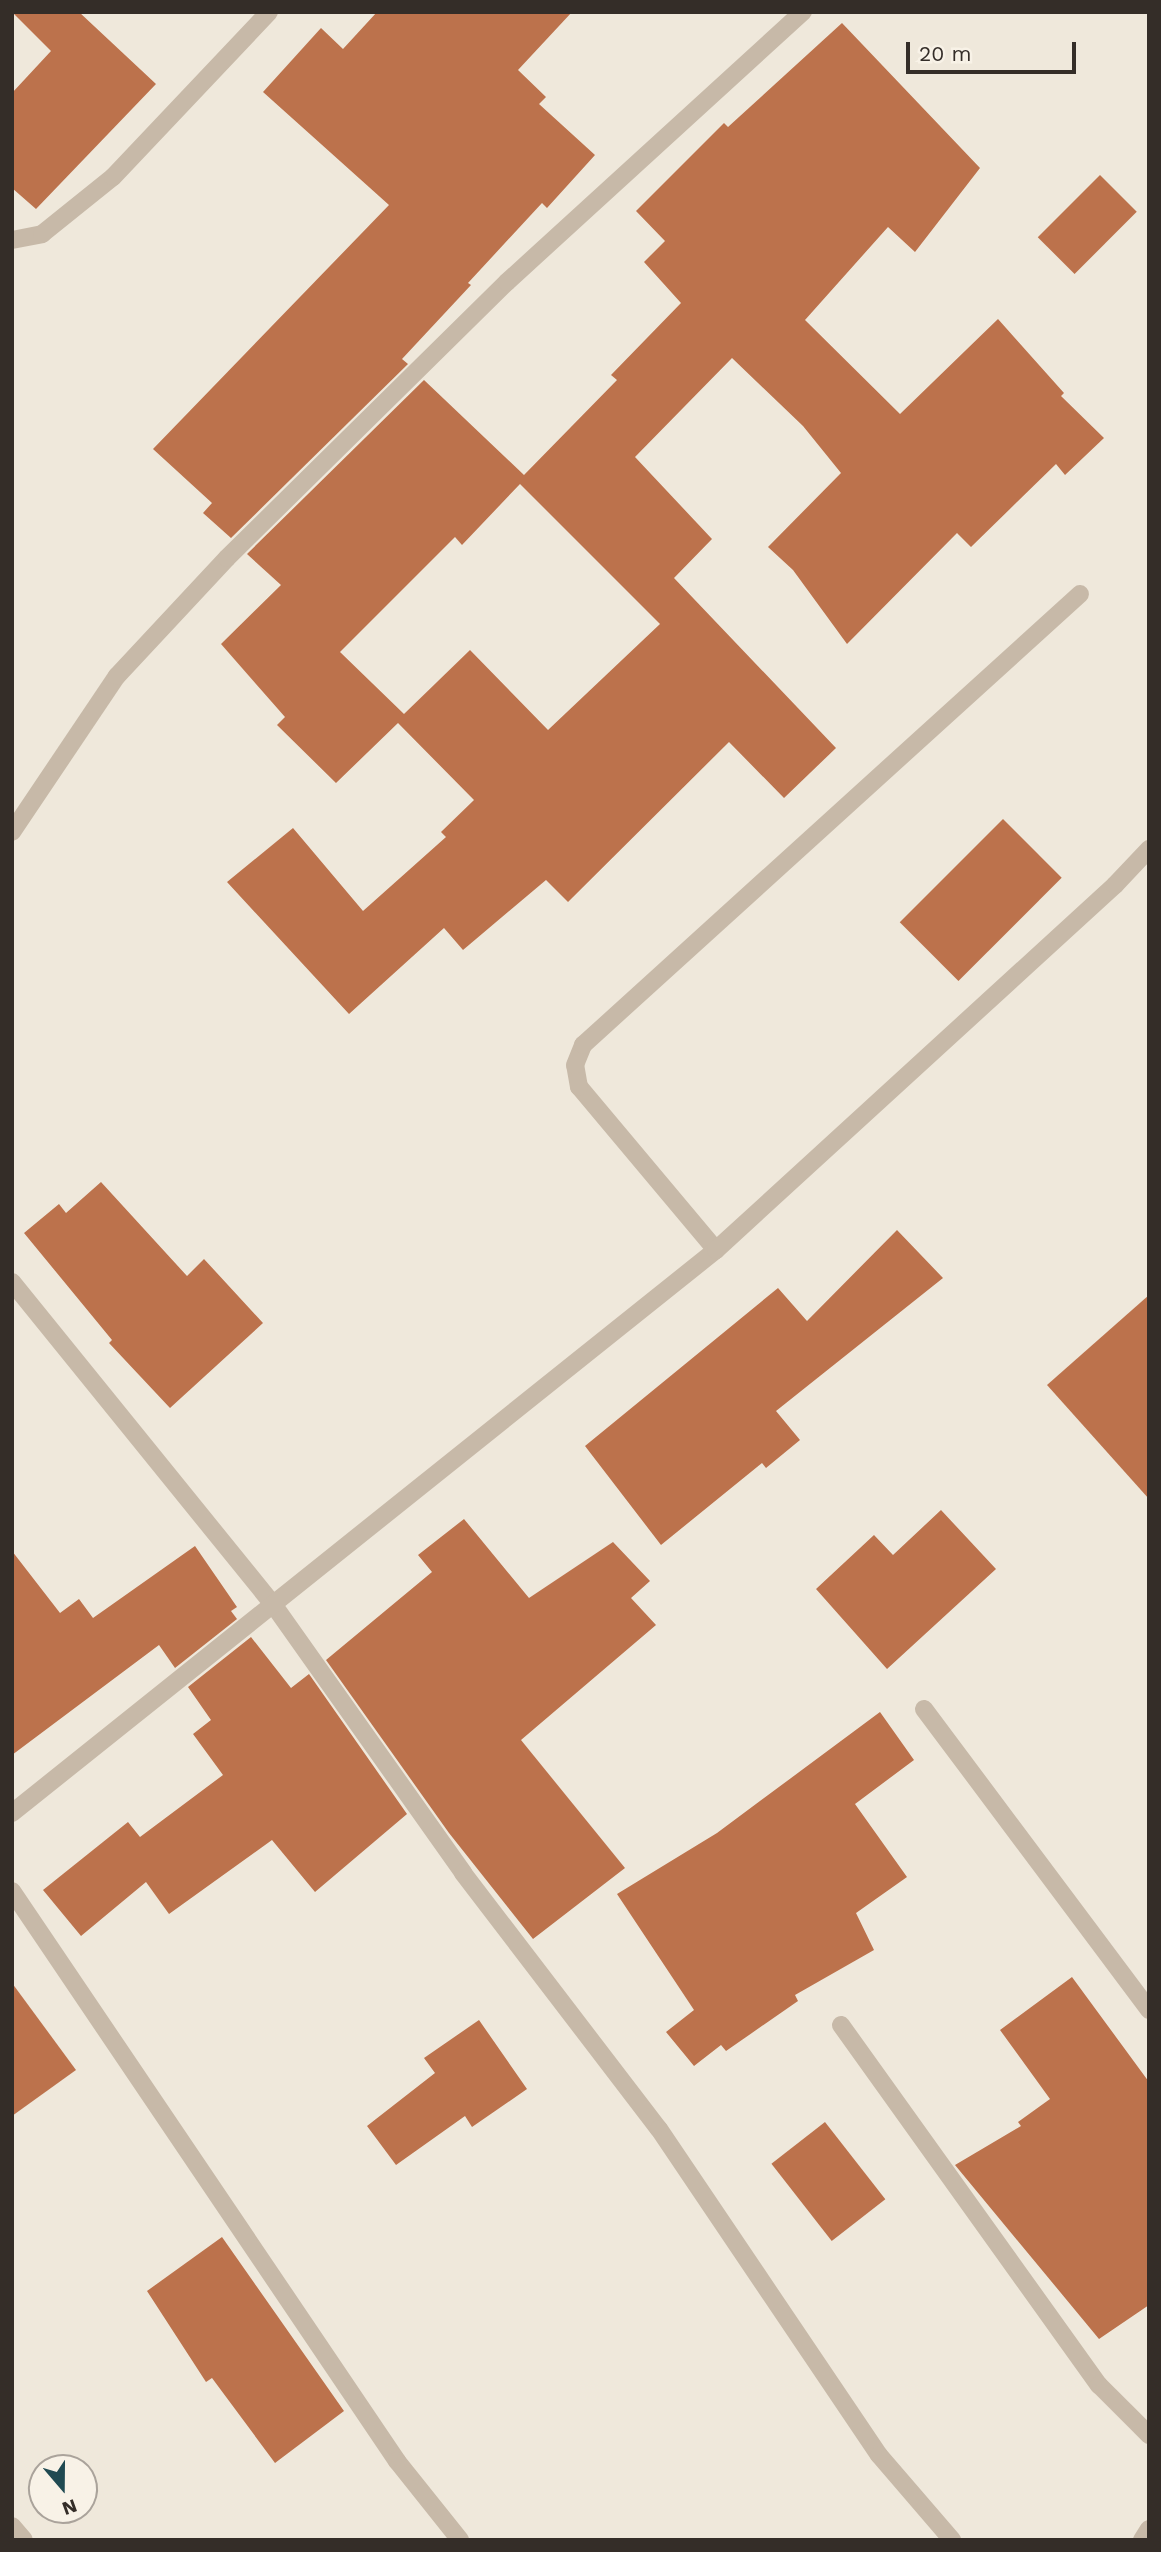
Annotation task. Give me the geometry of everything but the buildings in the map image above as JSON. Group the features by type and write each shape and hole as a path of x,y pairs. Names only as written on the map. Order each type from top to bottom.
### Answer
{"street":[{"path":"12,240 42,234 113,177 269,12"},
{"path":"12,832 117,676 227,558 507,282 803,12"},
{"path":"716,1250 579,1087 575,1065 583,1045 1080,594"},
{"path":"12,1813 275,1607 716,1250 1115,885 1149,849"},
{"path":"12,1282 275,1607 463,1873 659,2129 878,2455 952,2540"},
{"path":"924,1709 1149,2010"},
{"path":"12,1891 397,2461 460,2540"},
{"path":"841,2025 1100,2385 1149,2435"},
{"path":"12,2526 24,2540"},
{"path":"1142,2540 1149,2529"}]}
